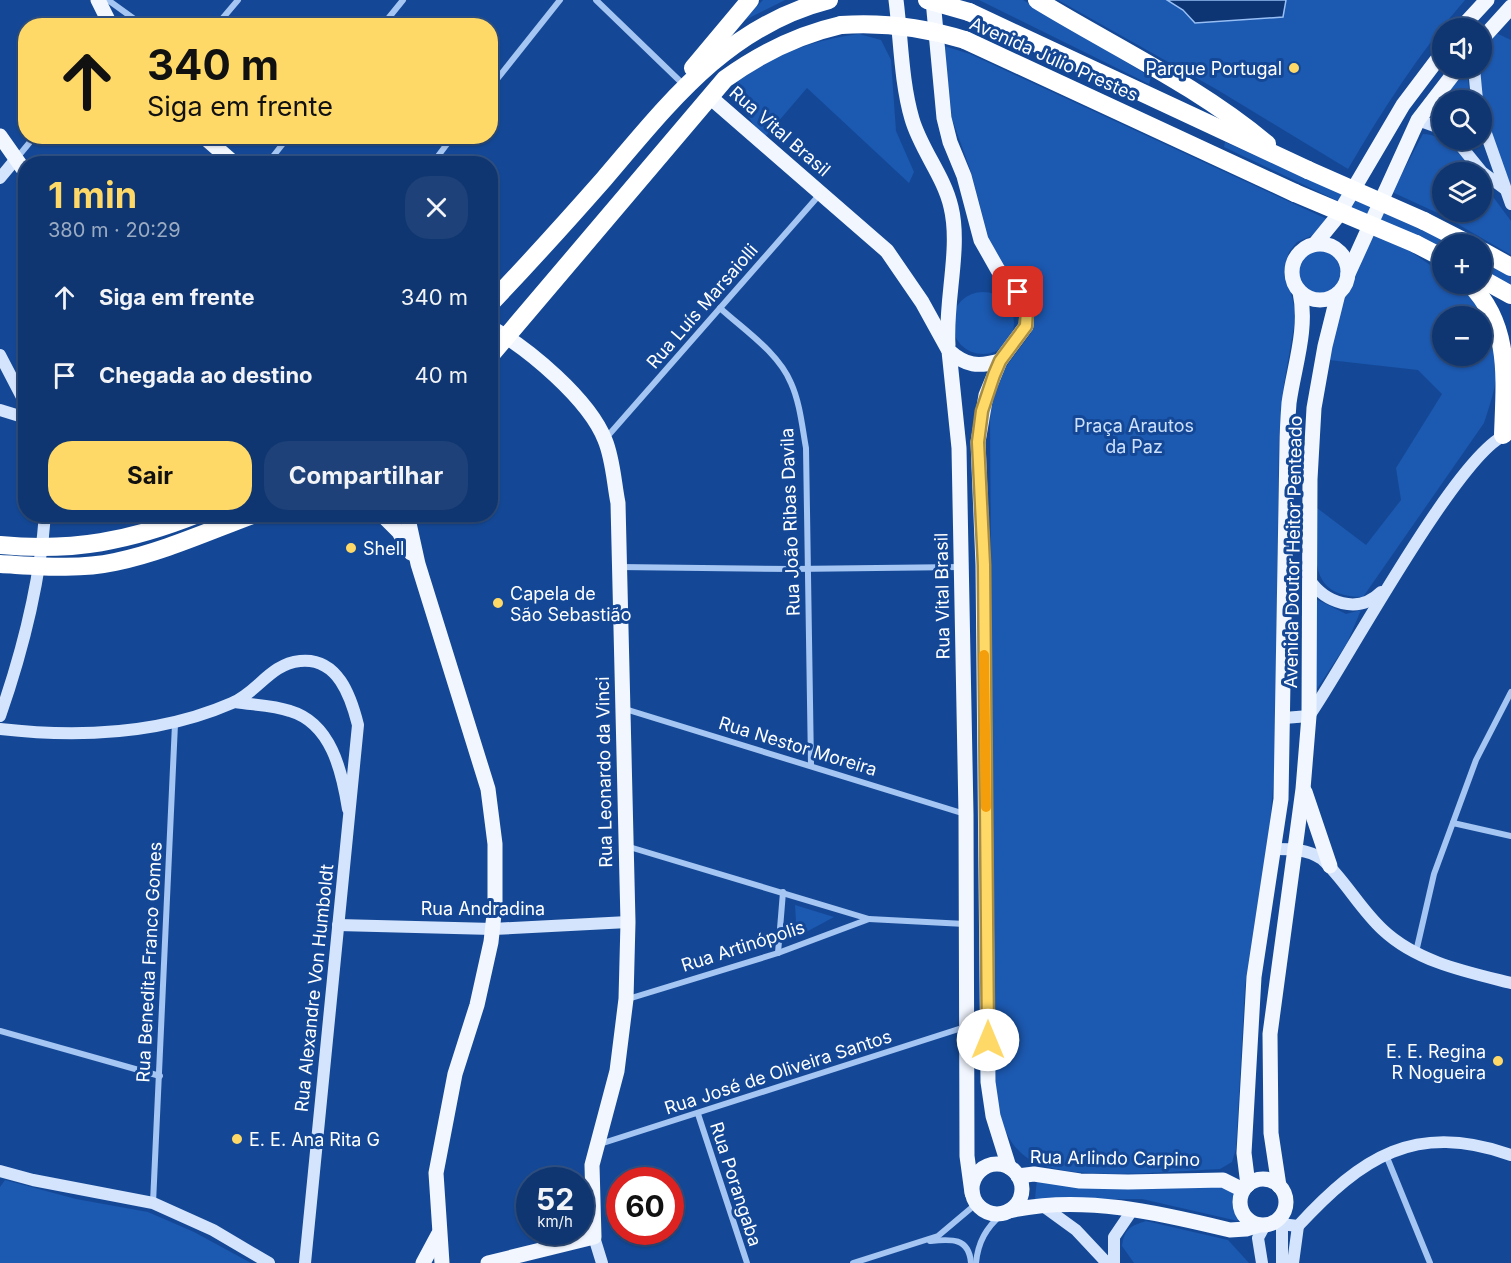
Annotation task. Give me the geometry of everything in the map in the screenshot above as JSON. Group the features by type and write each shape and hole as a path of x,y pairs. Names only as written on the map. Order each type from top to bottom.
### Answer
{"highway":[{"path":"685,86 694,66 750,0"},
{"path":"498,295 685,86 751,32 787,13 829,0"},
{"name":"Avenida Júlio Prestes","path":"927,0 969,12 1449,234"},
{"path":"1037,0 1235,117 1287,160"},
{"name":"Avenida Júlio Prestes","path":"498,347 725,79 772,47 841,26 886,24 927,29 965,40 1295,193 1419,246"},
{"path":"1419,246 1432,252"},
{"path":"1419,246 1432,257"},
{"path":"1492,257 1511,267"},
{"path":"1492,285 1511,295"},
{"path":"1480,294 1491,306 1507,346 1509,368 1507,434"},
{"path":"0,564 123,540 175,522"},
{"path":"0,545 41,557 113,562 168,546 233,522"}],"main road":[{"path":"98,0 107,18"},
{"path":"896,0 911,117 921,144 944,187 954,223 946,316 949,351 963,363 973,365 1000,361"},
{"path":"933,0 944,118 950,142 964,176 981,240 998,270 1018,292 1027,309 1026,326 1000,361 986,395 978,442 984,565 988,1082 993,1116 1022,1196 1006,1213"},
{"path":"1470,18 1487,0"},
{"path":"1492,28 1511,7"},
{"path":"1314,244 1337,217 1403,105 1432,67"},
{"path":"1348,274 1346,261 1341,253 1324,244 1314,244 1306,247 1294,260 1292,277 1300,292 1314,300 1323,301 1338,294 1344,288 1348,274 1418,120 1450,78"},
{"name":"Rua Vital Brasil","path":"710,97 887,251 922,302 949,351 959,448 966,814 967,1156 974,1198"},
{"path":"0,136 18,164"},
{"path":"213,144 226,156"},
{"name":"Avenida Doutor Heitor Penteado","path":"1245,1187 1244,1153 1254,977 1281,799 1287,445 1289,404 1302,331 1303,307 1300,292"},
{"name":"Avenida Doutor Heitor Penteado","path":"1279,1186 1271,1133 1270,1034 1303,789 1309,716 1310,479 1315,399 1338,294"},
{"name":"Rua Leonardo da Vinci","path":"498,332 550,370 576,398 605,439 618,503 624,845 628,922 626,999 617,1071 593,1167"},
{"path":"391,522 418,564"},
{"path":"409,522 418,564 488,789 495,844 493,929 485,975 455,1074 441,1137 436,1173 442,1263"},
{"path":"418,564 417,534 419,522"},
{"path":"1303,789 1330,866"},
{"path":"1014,1171 1002,1164 986,1166 975,1177 974,1198 988,1213 1006,1213 1043,1206 1133,1209 1230,1230 1246,1229 1272,1223 1286,1201 1279,1186 1264,1179 1245,1187 1240,1204 1246,1218 1272,1223"},
{"name":"Rua Arlindo Carpino","path":"1014,1171 1080,1181 1223,1180 1245,1187"},
{"path":"423,1263 439,1232"},
{"path":"488,1263 561,1245"}],"street":[{"path":"108,0 133,18"},
{"path":"222,18 237,0"},
{"path":"388,18 403,0"},
{"path":"498,78 560,0"},
{"path":"596,0 685,86"},
{"path":"1418,120 1432,125"},
{"path":"18,156 28,144"},
{"path":"273,156 283,144"},
{"path":"1464,150 1482,172 1505,189"},
{"path":"1492,150 1511,204"},
{"path":"0,178 18,156"},
{"name":"Rua Luís Marsaiolli","path":"605,439 821,192"},
{"name":"Rua João Ribas Davila","path":"720,308 776,358 791,382 801,415 806,448 811,765"},
{"path":"0,355 18,390"},
{"path":"0,410 18,416"},
{"path":"1284,718 1309,716 1390,582 1446,498 1478,458 1507,434"},
{"path":"0,716 24,645 41,557 44,522"},
{"path":"619,567 807,569 961,567"},
{"path":"1309,579 1317,592 1340,604 1357,604 1375,598 1390,582"},
{"name":"Rua Alexandre Von Humboldt","path":"0,729 42,734 89,734 175,723 235,702 272,670 301,661 326,667 345,684 358,725 350,825 305,1263"},
{"path":"1416,953 1434,874 1476,760 1511,692"},
{"name":"Rua Alexandre Von Humboldt","path":"235,702 288,710 313,723 322,732 339,773 350,825"},
{"name":"Rua Nestor Moreira","path":"622,708 966,814"},
{"name":"Rua Benedita Franco Gomes","path":"153,1203 175,723"},
{"path":"1453,823 1511,836"},
{"path":"624,845 869,919 966,924"},
{"path":"1274,849 1295,849 1313,853 1330,866 1382,930 1416,953 1453,968 1511,983"},
{"path":"778,953 783,892"},
{"name":"Rua Artinópolis","path":"626,999 778,953 869,919"},
{"name":"Rua Andradina","path":"338,925 493,929 628,922"},
{"name":"Rua José de Oliveira Santos","path":"597,1145 968,1026"},
{"path":"0,1031 160,1076"},
{"name":"Rua Porangaba","path":"698,1114 747,1263"},
{"path":"1293,1263 1298,1226 1328,1194 1356,1171 1386,1155 1410,1144 1442,1141 1472,1144 1511,1155"},
{"path":"1386,1155 1430,1263"},
{"path":"0,1171 33,1180 153,1203 213,1230 269,1263"},
{"path":"853,1263 924,1241 946,1230 974,1198"},
{"path":"1043,1206 1076,1230 1107,1263"},
{"path":"1114,1263 1114,1237 1133,1209"},
{"path":"976,1263 983,1235 1006,1213"},
{"path":"1272,1223 1298,1226"},
{"path":"1262,1263 1258,1238 1272,1223"},
{"path":"1272,1223 1282,1263"},
{"name":"Rua Leonardo da Vinci","path":"594,1237 602,1263"},
{"path":"924,1241 957,1239 964,1244 970,1254 971,1263"}],"green space":[{"path":"763,0 785,0 743,21"},
{"path":"979,0 1023,0 1151,77 1149,84"},
{"name":"Parque Portugal","path":"1058,0 1465,0 1450,18 1432,18 1432,40 1402,82 1348,169 1216,89"},
{"path":"1496,33 1511,40 1511,187 1492,134 1492,90 1481,90 1480,84 1480,78 1492,78 1492,37"},
{"path":"859,34 881,40 891,60 896,131 914,172 909,183 807,88 764,138 746,112 741,98 737,82 765,64 810,44"},
{"name":"Praça Arautos da Paz","path":"944,46 970,54 1329,220 1311,236 1297,242 1289,252 1285,266 1296,315 1284,384 1279,438 1275,763 1270,823 1245,986 1236,1149 1232,1162 1220,1169 1121,1174 1068,1171 1046,1166 1029,1159 1020,1152 1008,1135 1000,1114 995,1082 990,420 992,395 1002,372 1031,333 1034,316 1031,301 997,259 990,244 971,172 952,119"},
{"path":"1460,78 1468,78 1469,90 1450,90"},
{"path":"1423,134 1432,135 1432,150 1455,150 1466,162 1432,162 1432,210 1392,192"},
{"path":"1225,142 1432,235 1432,246 1224,147"},
{"path":"1492,195 1511,221 1511,255 1492,244 1492,234 1475,234 1454,222 1492,222"},
{"path":"1374,236 1410,251 1432,266 1432,294 1470,294 1478,306 1432,306 1432,366 1492,366 1492,336 1497,364 1494,391 1484,423 1363,597 1344,595 1331,589 1323,580 1318,569 1316,555 1317,508 1366,545 1401,500 1396,468 1442,394 1418,370 1329,360 1346,296 1357,266"},
{"path":"1320,247 1338,254 1345,272 1338,290 1320,297 1302,290 1295,272 1302,254"},
{"path":"1492,265 1511,275 1511,286 1492,276"},
{"path":"983,292 1000,297 1005,301 1009,306 1014,323 1009,340 1005,345 1000,349 983,354 966,349 961,345 957,340 952,323 957,306 961,301 966,297"},
{"path":"1316,599 1346,614 1361,610 1347,643 1313,695"},
{"path":"795,905 834,917 797,937"},
{"path":"1037,1178 1225,1185 1233,1191 1238,1221 1142,1199 1035,1199"},
{"path":"5,1180 76,1199 148,1212 194,1232 251,1263 0,1263 0,1187"},
{"path":"1146,1221 1228,1240 1249,1263 1134,1263 1122,1246 1124,1236 1129,1229"}],"shaded area":[{"path":"1167,0 1286,0 1283,17 1195,23 1183,10"}],"slow traffic":[{"path":"984,655 986,807"}],"place":[{"name":"Parque Portugal","path":"1294,68"},
{"name":"Shell","path":"351,548"},
{"name":"Capela de São Sebastião","path":"498,603"},
{"name":"E. E. Regina R Nogueira","path":"1498,1061"},
{"name":"E. E. Ana Rita G","path":"237,1139"}],"route":[{"path":"988,1040 984,565 978,442 982,411 994,375 1000,361 1026,326 1027,309 1018,292"}]}
